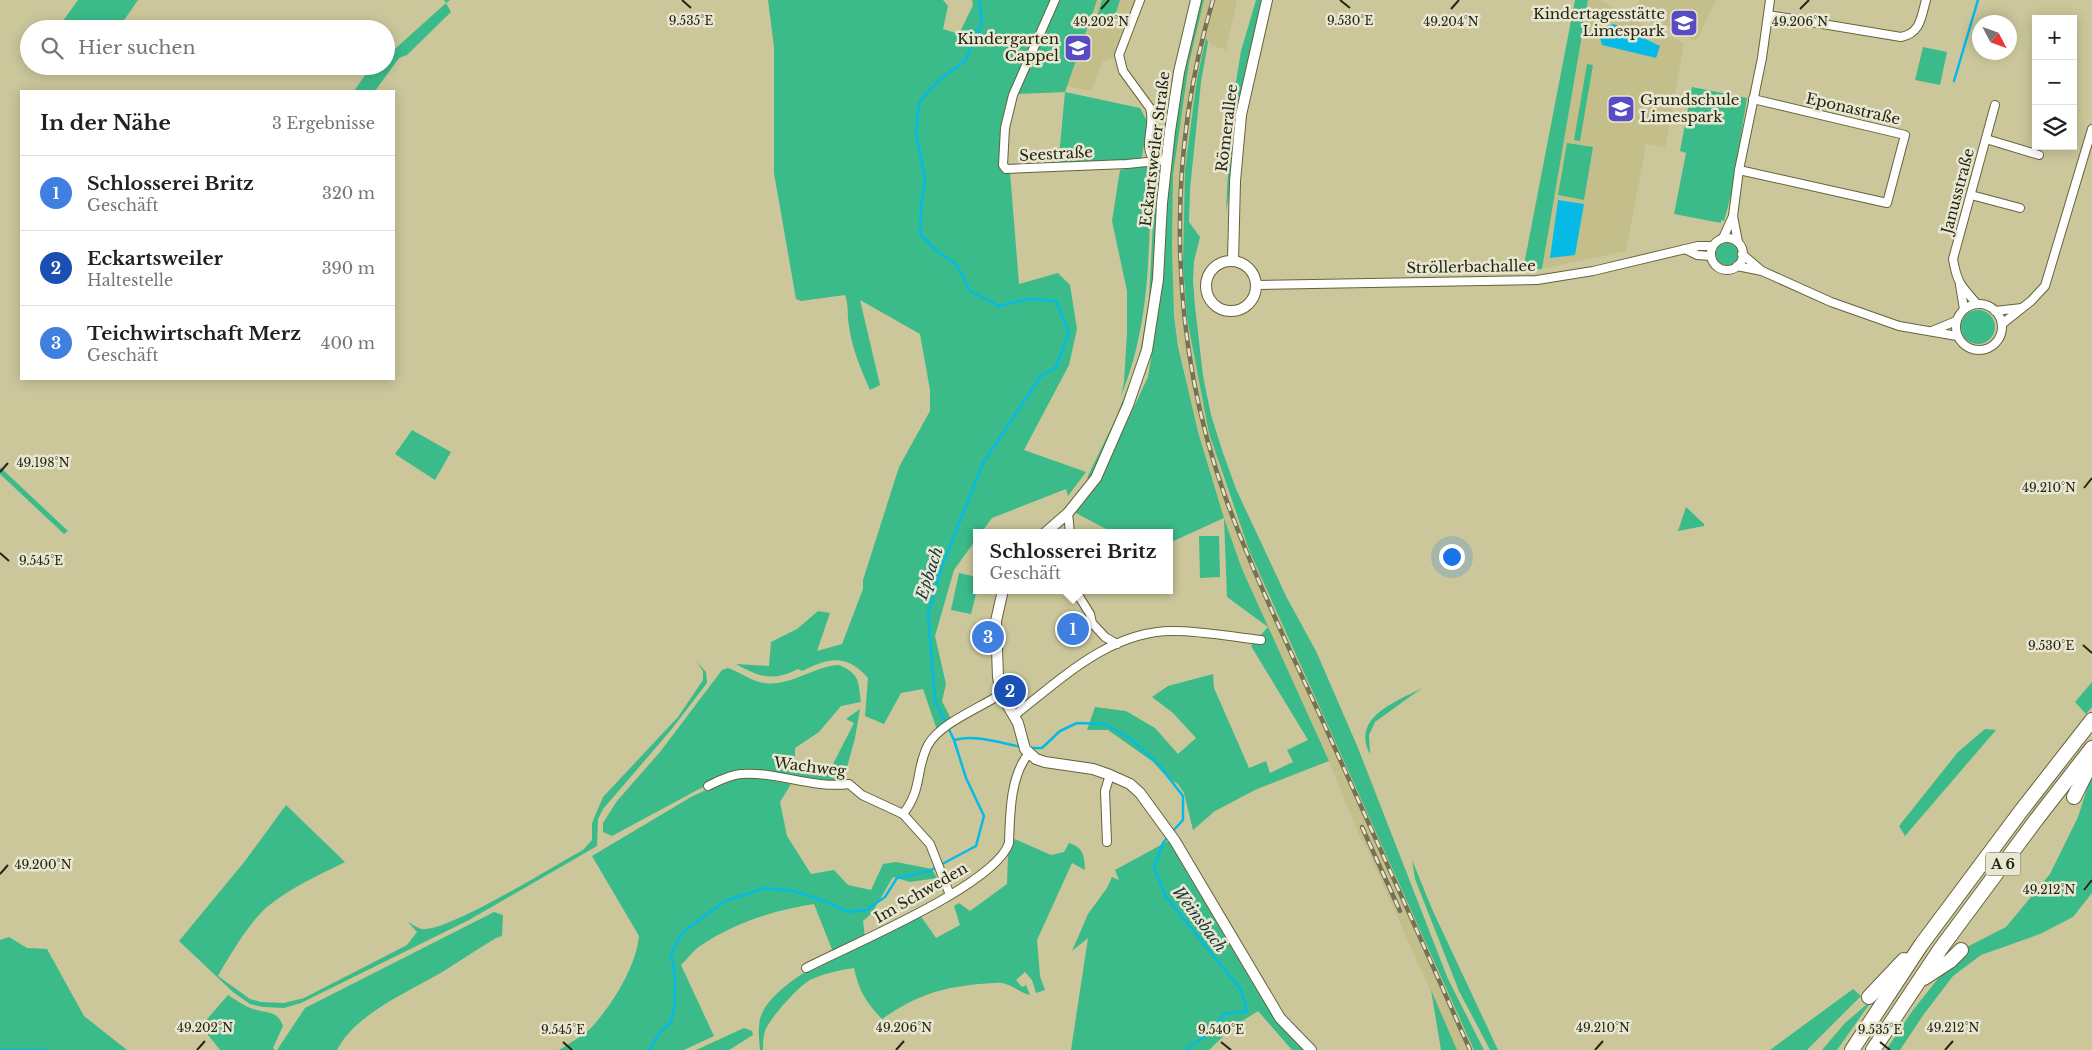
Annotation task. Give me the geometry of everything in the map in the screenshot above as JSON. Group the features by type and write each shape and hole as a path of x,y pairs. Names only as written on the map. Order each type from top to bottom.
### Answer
{"highway":[{"name":"A 6","path":"1852,1050 1922,945 2015,819 2092,720"},
{"name":"A 6","path":"1873,1050 1984,888 2092,748"},
{"path":"2074,797 2090,765 2092,752"},
{"path":"1869,997 1900,963 1922,945"},
{"path":"1918,982 1950,961 1961,950"}],"street":[{"name":"Seestraße","path":"1056,0 1013,94 1004,128 1003,165 1006,169 1012,170 1167,160"},
{"path":"1140,0 1120,55 1123,71 1150,108 1152,115 1148,146 1150,156 1154,160"},
{"name":"Eckartsweiler Straße","path":"1050,529 1068,513 1096,478 1128,405 1147,350 1155,303 1162,203 1179,72 1196,0"},
{"name":"Römerallee","path":"1233,261 1241,115 1267,0"},
{"path":"1770,0 1739,170 1733,216 1723,238 1713,246 1711,256 1714,263 1727,270 1737,266 1762,271 1831,302 1899,326 1957,336"},
{"path":"1768,15 1901,37 1912,35 1919,26 1926,0"},
{"name":"Eponastraße","path":"1739,170 1887,203 1905,135 1753,100"},
{"name":"Janusstraße","path":"1964,309 1954,259 1995,104"},
{"path":"2002,324 2013,317 2045,286 2092,129"},
{"path":"1986,139 2039,155"},
{"path":"1971,195 2020,208"},
{"path":"1733,216 1742,254 1762,271"},
{"path":"1723,238 1738,242"},
{"name":"Ströllerbachallee","path":"1256,285 1537,280 1593,271 1698,246 1713,246"},
{"name":"Ströllerbachallee","path":"1684,250 1697,255 1711,256"},
{"path":"1737,266 1742,254"},
{"path":"1233,261 1247,267 1252,273 1256,285 1253,298 1241,309 1225,310 1211,302 1206,286 1211,271 1217,265 1233,261"},
{"name":"Janusstraße","path":"1960,285 1976,304"},
{"path":"1976,304 1983,304 1995,311 2002,324 1999,338 1995,343 1983,350 1967,347 1957,336 1956,322 1964,309 1976,304"},
{"path":"1995,311 2022,308"},
{"path":"1930,332 1956,322"},
{"path":"1068,513 1070,529"},
{"path":"1002,594 998,606 995,636 1001,694 1015,715 1023,744 1029,753 1045,762 1093,769 1130,784 1140,792 1175,840 1280,1018 1311,1050"},
{"path":"1078,594 1090,614 1092,624 1105,637 1117,644"},
{"path":"1015,715 1070,671 1117,644 1155,632 1174,631 1261,640"},
{"path":"903,814 916,793 928,745 956,720 1001,694"},
{"name":"Im Schweden","path":"806,968 896,925 964,887 996,863 1008,849 1013,795 1019,770 1029,753"},
{"name":"Wachweg","path":"708,786 740,774 756,774 833,785 849,784 862,795 903,814 930,844 938,860 950,895"},
{"path":"1107,842 1105,792 1110,775"}],"shaded area":[{"name":"Kindergarten Cappel","path":"1057,0 1136,0 1115,57 1103,61 1091,91 1025,78"},
{"path":"1204,0 1237,0 1226,50 1211,45 1206,38 1185,169 1183,264 1187,318 1208,426 1228,494 1249,550 1474,1050 1457,1050 1368,851 1359,835 1329,761 1242,569 1224,518 1192,412 1174,316 1172,247 1173,175 1189,63"},
{"name":"Grundschule Limespark","path":"1588,0 1600,0 1655,31 1684,43 1665,147 1646,144 1626,251 1542,269"},
{"name":"Kindertagesstätte Limespark","path":"1640,0 1716,0 1698,38 1694,41 1635,8"}],"green space":[{"path":"78,0 138,0 124,20 64,20"},
{"path":"768,0 943,0 948,6 943,29 959,34 973,5 972,0 1054,0 1010,94 1001,135 999,167 1010,172 1019,284 1058,273 1070,285 1077,329 1069,365 1024,450 1086,472 1068,496 1066,489 992,518 984,529 973,529 973,544 954,570 935,636 946,684 942,701 951,719 937,730 923,689 901,693 884,724 865,716 868,678 860,670 845,661 829,661 802,671 798,669 773,677 759,675 736,664 769,666 771,642 797,629 818,611 830,613 817,651 842,644 863,589 863,580 899,467 930,411 930,390 920,334 860,300 880,385 870,390 852,343 845,295 801,301 796,299 774,173 774,47"},
{"name":"Kindergarten Cappel","path":"1057,0 1097,0 1065,92 1017,94"},
{"path":"1102,0 1120,0 1111,29 1095,24"},
{"path":"1200,0 1204,0 1189,63 1173,175 1172,247 1174,316 1178,346 1198,432 1224,518 1173,541 1173,529 1106,529 1074,512 1101,477 1148,377 1157,321 1167,178 1186,60"},
{"path":"1256,0 1265,0 1226,212 1231,113 1241,51"},
{"path":"1575,0 1588,0 1542,269 1523,270"},
{"path":"446,3 451,12 407,55 399,58 395,64 395,49"},
{"path":"1206,38 1208,42 1201,82 1190,189 1189,222 1200,237 1194,261 1193,281 1203,376 1211,415 1236,489 1287,598 1316,651 1358,748 1448,979 1484,1050 1474,1050 1249,550 1209,433 1187,318 1183,264 1185,169 1197,79"},
{"path":"1923,47 1947,52 1940,85 1915,80"},
{"path":"1587,64 1593,65 1580,141 1574,140"},
{"path":"365,75 387,75 376,90 355,90"},
{"path":"1692,87 1747,98 1731,195 1724,221 1721,220 1721,223 1674,214 1686,153 1680,151"},
{"path":"1065,92 1140,108 1148,123 1141,162 1058,167"},
{"path":"1567,143 1593,147 1584,200 1558,195"},
{"path":"1150,164 1150,215 1145,303 1134,359 1121,396 1124,382 1127,333 1127,291 1112,221 1120,170"},
{"path":"1156,166 1160,169 1161,177 1154,289 1139,368 1091,478 1087,478 1115,420 1135,370 1141,348 1149,299"},
{"path":"1727,243 1735,246 1738,254 1735,262 1727,265 1719,262 1716,254 1719,246"},
{"path":"1978,310 1990,315 1995,327 1990,339 1978,344 1966,339 1961,327 1966,315"},
{"path":"412,430 451,452 435,480 395,454"},
{"path":"0,467 68,531 64,534 0,474"},
{"path":"1686,507 1704,524 1704,526 1678,531"},
{"path":"1224,518 1242,569 1329,761 1257,789 1215,811 1193,830 1184,793 1178,784 1167,777 1152,761 1108,730 1087,730 1095,707 1126,711 1155,728 1178,754 1196,738 1173,713 1152,697 1168,686 1213,674 1214,688 1249,768 1266,761 1270,773 1293,762 1287,750 1308,740 1251,646 1268,627 1227,597"},
{"path":"1199,536 1219,536 1220,577 1200,578"},
{"path":"959,573 973,576 973,594 976,594 971,614 951,610"},
{"path":"696,661 706,672 707,683 671,730 603,809 598,819 597,846 469,920 301,1003 284,1008 250,1004 233,992 179,941 245,861 286,805 345,862 305,882 276,900 261,913 240,940 218,976 250,999 261,1002 284,1003 304,998 407,945 417,932 408,922 422,929 435,927 477,910 583,850 592,840 592,823 603,797 678,717 703,680 703,671"},
{"path":"839,665 846,668 857,679 861,702 841,706 819,732 795,748 795,763 831,768 854,723 846,719 860,709 855,738 843,782 788,775 727,774 612,836 603,832 603,823 617,801 660,752 722,670 728,668 759,682 774,683"},
{"path":"2092,682 2092,707 2086,714 2075,702"},
{"path":"1422,688 1375,722 1369,735 1370,754 1366,741 1366,730 1371,721 1389,705"},
{"path":"1985,729 1996,730 1905,836 1899,826 1958,752"},
{"path":"2092,773 2092,893 2073,917 2040,934 1981,955 1953,976 1900,1050 1886,1050 1913,1010 1961,950 2006,927 2050,874 2078,817"},
{"path":"752,777 791,784 780,802 787,836 811,874 834,870 848,885 871,890 883,864 896,862 932,869 937,878 910,882 893,877 872,913 863,921 865,937 833,952 814,904 769,914 740,924 700,946 681,965 714,1036 684,1050 559,1050 591,1028 607,1008 628,973 637,948 639,936 592,856 691,797 725,781"},
{"path":"1015,839 1051,855 1064,852 1069,843 1078,847 1083,856 1085,870 1072,863 1037,940 1040,976 1045,990 1036,993 1032,980 1025,972 1016,980 1022,987 1026,985 1030,995 1002,983 951,988 928,994 906,1004 882,1019 864,996 854,968 838,971 812,979 793,994 768,1025 764,1036 763,1050 760,1050 760,1019 769,1003 785,987 830,958 920,915 936,938 960,925 954,906 959,903 970,911 1007,884 1008,855"},
{"path":"1170,840 1172,847 1262,999 1304,1050 1292,1050 1258,1011 1233,1027 1209,1050 1071,1050 1088,938 1072,951 1088,914 1107,888 1112,877 1119,880 1115,870"},
{"path":"1412,860 1432,909 1498,1050 1490,1050 1459,991 1415,879"},
{"path":"494,912 503,915 502,936 384,1004 357,1025 345,1037 337,1050 277,1050 305,1008"},
{"path":"9,937 27,948 47,949 84,1016 127,1050 0,1050 0,940"},
{"path":"1853,989 1861,996 1807,1050 1770,1050"},
{"path":"1431,990 1457,1050 1441,1050"},
{"path":"228,995 250,1008 271,1013 278,1017 283,1026 273,1048 275,1050 220,1050 201,1026"},
{"path":"1873,999 1837,1050 1822,1050 1845,1023"},
{"path":"744,1028 752,1031 753,1035 729,1050 696,1050"}],"water":[{"path":"1614,24 1660,46 1656,58 1602,45 1600,38 1601,28"},
{"path":"1558,200 1584,204 1575,255 1550,258"}],"waterway":[{"name":"Epbach","path":"649,1050 660,1032 671,1022 675,1001 675,976 671,954 683,932 725,901 765,888 794,891 822,900 848,912 866,910 885,897 897,878 929,871 976,846 984,816 966,778 954,740 935,700 928,614 942,566 983,463 1040,377 1056,367 1069,333 1056,301 1029,299 999,306 970,291 957,265 936,250 920,234 925,179 916,134 919,102 939,80 965,61 982,22 979,0"},
{"path":"1954,81 1978,0"},
{"name":"Weinsbach","path":"1030,748 1042,748 1060,731 1077,723 1104,724 1131,739 1159,765 1183,796 1183,820 1171,833"},
{"name":"Weinsbach","path":"954,740 971,738 1022,747"},
{"name":"Weinsbach","path":"1168,837 1163,843 1154,867 1166,897 1241,990 1247,1011 1224,1014 1212,1032 1187,1048 1188,1050"},
{"name":"Epbach","path":"0,1050 45,1050"}],"railway":[{"path":"1213,0 1197,61 1187,124 1181,187 1180,251 1184,314 1193,377 1207,439 1226,499 1260,585 1470,1050"},
{"path":"1362,827 1400,911"}],"place":[{"name":"Kindertagesstätte Limespark","path":"1684,23"},
{"name":"Kindergarten Cappel","path":"1078,48"},
{"name":"Grundschule Limespark","path":"1621,109"},
{"name":"Schlosserei Britz","path":"1073,629"},
{"name":"Teichwirtschaft Merz","path":"988,637"},
{"name":"Eckartsweiler","path":"1010,691"}]}
